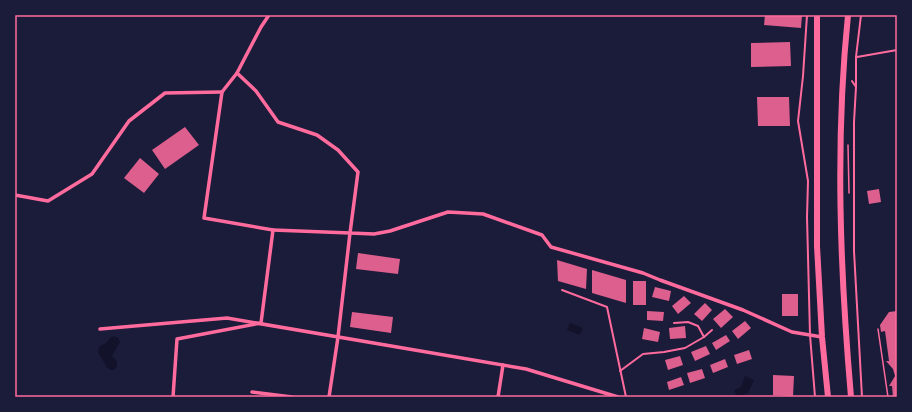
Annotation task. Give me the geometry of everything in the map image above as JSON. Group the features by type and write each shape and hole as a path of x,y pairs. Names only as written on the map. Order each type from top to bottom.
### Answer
{"highway":[{"path":"817,15 817,246 822,337 828,397"},
{"path":"848,15 843,61 840,137 842,253 845,322 851,397"}],"street":[{"path":"270,15 261,27 238,73 222,92 204,218 273,230 374,234 390,231 448,212 483,214 542,235 551,247 642,272 743,310 792,332 822,337"},
{"path":"238,73 256,91 278,122 317,135 338,150 358,172 338,337 329,397"},
{"path":"15,195 48,201 92,174 129,121 165,93 222,92"},
{"path":"261,323 273,230"},
{"path":"100,329 227,318 526,368 618,397"},
{"path":"173,397 177,339 261,323"},
{"path":"498,397 503,365"},
{"path":"252,392 292,397"}],"lane":[{"path":"807,15 798,121 808,181 810,335 815,397"},
{"path":"861,15 856,57 854,122 854,251 862,397"},
{"path":"856,57 897,50"},
{"path":"852,81 856,87"},
{"path":"562,290 607,306 626,397"},
{"path":"674,323 688,322 698,326 704,337"},
{"path":"620,372 643,354 685,348 704,337 712,330"}],"path":[{"path":"878,329 888,397"}],"shaded area":[{"path":"570,323 583,328 580,335 567,330"},
{"path":"114,336 118,338 120,342 112,356 117,361 117,366 114,370 111,370 106,367 99,354 99,349 100,346"},
{"path":"745,376 754,380 748,393 737,397 734,390 741,387"}],"building":[{"path":"765,15 802,15 801,28 764,25"},
{"path":"790,42 791,66 751,67 751,43"},
{"path":"757,97 789,97 790,126 758,126"},
{"path":"185,127 199,145 165,169 152,150"},
{"path":"140,158 159,174 144,193 124,178"},
{"path":"879,189 881,202 869,204 867,191"},
{"path":"358,253 400,259 398,274 356,269"},
{"path":"557,260 587,269 586,289 558,281"},
{"path":"592,270 626,280 626,303 592,293"},
{"path":"633,281 646,281 646,305 633,305"},
{"path":"655,287 671,291 669,301 652,297"},
{"path":"782,294 798,294 798,316 782,316"},
{"path":"684,296 691,303 678,314 672,306"},
{"path":"705,303 712,310 702,321 694,314"},
{"path":"725,309 733,317 721,328 713,319"},
{"path":"647,311 664,312 663,321 647,320"},
{"path":"897,311 897,397 893,397 892,386 889,386 895,376 893,369 886,361 889,361 885,331 881,332 880,325 889,312"},
{"path":"352,312 393,317 391,333 350,327"},
{"path":"745,321 751,328 738,339 732,331"},
{"path":"685,326 686,338 670,339 669,328"},
{"path":"644,328 660,332 658,342 642,339"},
{"path":"726,335 730,341 716,350 712,343"},
{"path":"706,346 710,354 695,361 691,352"},
{"path":"749,350 752,359 737,364 734,355"},
{"path":"680,356 683,365 668,370 665,360"},
{"path":"725,359 728,367 713,373 710,365"},
{"path":"702,369 705,378 690,383 687,373"},
{"path":"773,375 794,376 793,396 773,395"},
{"path":"681,377 684,385 669,390 667,382"}]}
